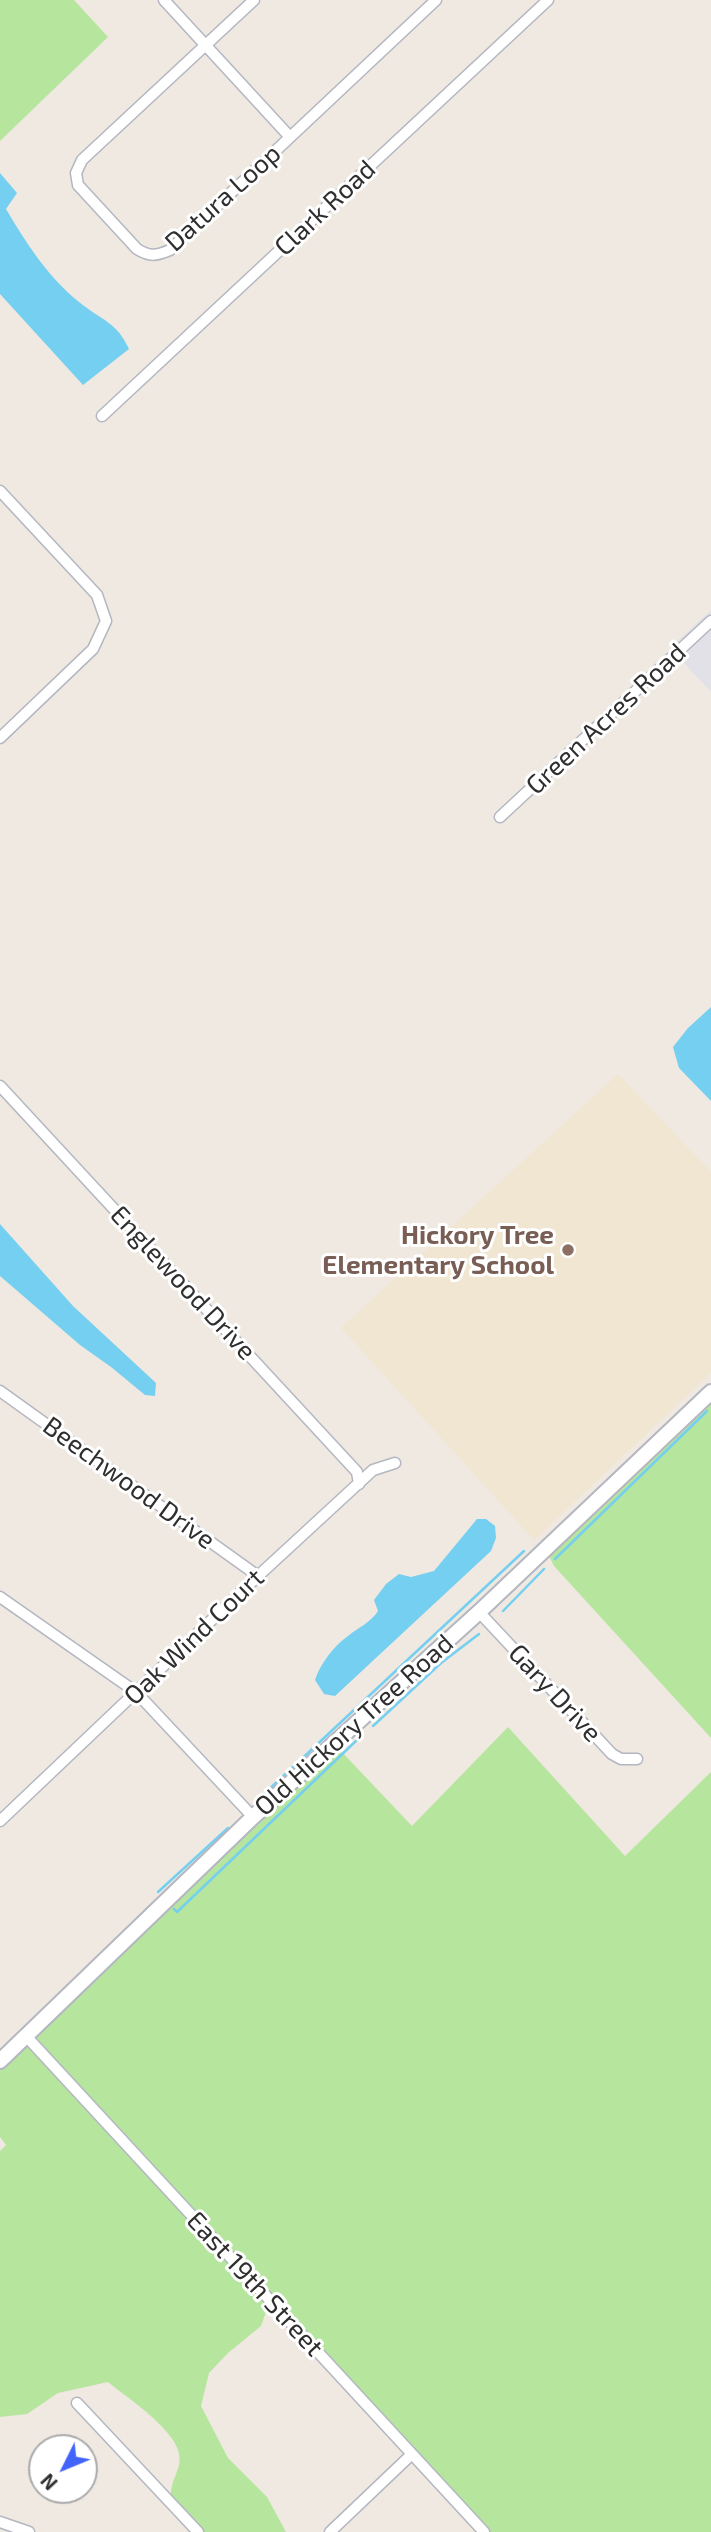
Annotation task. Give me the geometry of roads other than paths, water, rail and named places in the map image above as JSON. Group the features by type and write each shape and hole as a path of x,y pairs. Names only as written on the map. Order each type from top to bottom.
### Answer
{"street":[{"path":"164,0 290,137"},
{"name":"Datura Loop","path":"254,0 82,160 76,173 78,185 137,249 148,256 170,250 436,0"},
{"name":"Clark Road","path":"102,415 548,0"},
{"path":"0,491 97,595 106,621 93,649 0,738"},
{"name":"Green Acres Road","path":"500,817 711,621"},
{"name":"Englewood Drive","path":"0,1086 357,1472 359,1484"},
{"name":"Beechwood Drive","path":"0,1391 258,1576"},
{"name":"Old Hickory Tree Road","path":"0,2061 253,1817 480,1612 711,1392"},
{"name":"Oak Wind Court","path":"0,1821 373,1470 395,1463"},
{"path":"0,1597 136,1692 253,1817"},
{"name":"Gary Drive","path":"480,1612 611,1754 621,1759 637,1759"},
{"name":"East 19th Street","path":"26,2036 484,2532"},
{"path":"77,2403 198,2532"},
{"path":"330,2532 412,2454"},
{"path":"0,2522 29,2532"}],"water":[{"path":"0,173 17,193 6,209 38,259 68,292 114,327 129,349 83,385 0,294"},
{"path":"711,1007 711,1101 679,1068 673,1047 688,1028"},
{"path":"0,1224 73,1306 156,1383 155,1396 145,1395 80,1345 0,1276"},
{"path":"477,1519 486,1519 495,1526 496,1538 491,1551 335,1696 324,1694 315,1680 320,1668 338,1645 375,1615 378,1611 374,1600 386,1584 399,1574 411,1577 434,1571"}],"waterway":[{"path":"555,1559 707,1411"},
{"path":"263,1795 524,1551"},
{"path":"503,1611 544,1569"},
{"path":"373,1726 441,1663 479,1634"},
{"path":"174,1909 177,1912 358,1739"},
{"path":"158,1892 228,1828"}],"place":[{"name":"Hickory Tree Elementary School","path":"568,1250"}]}
